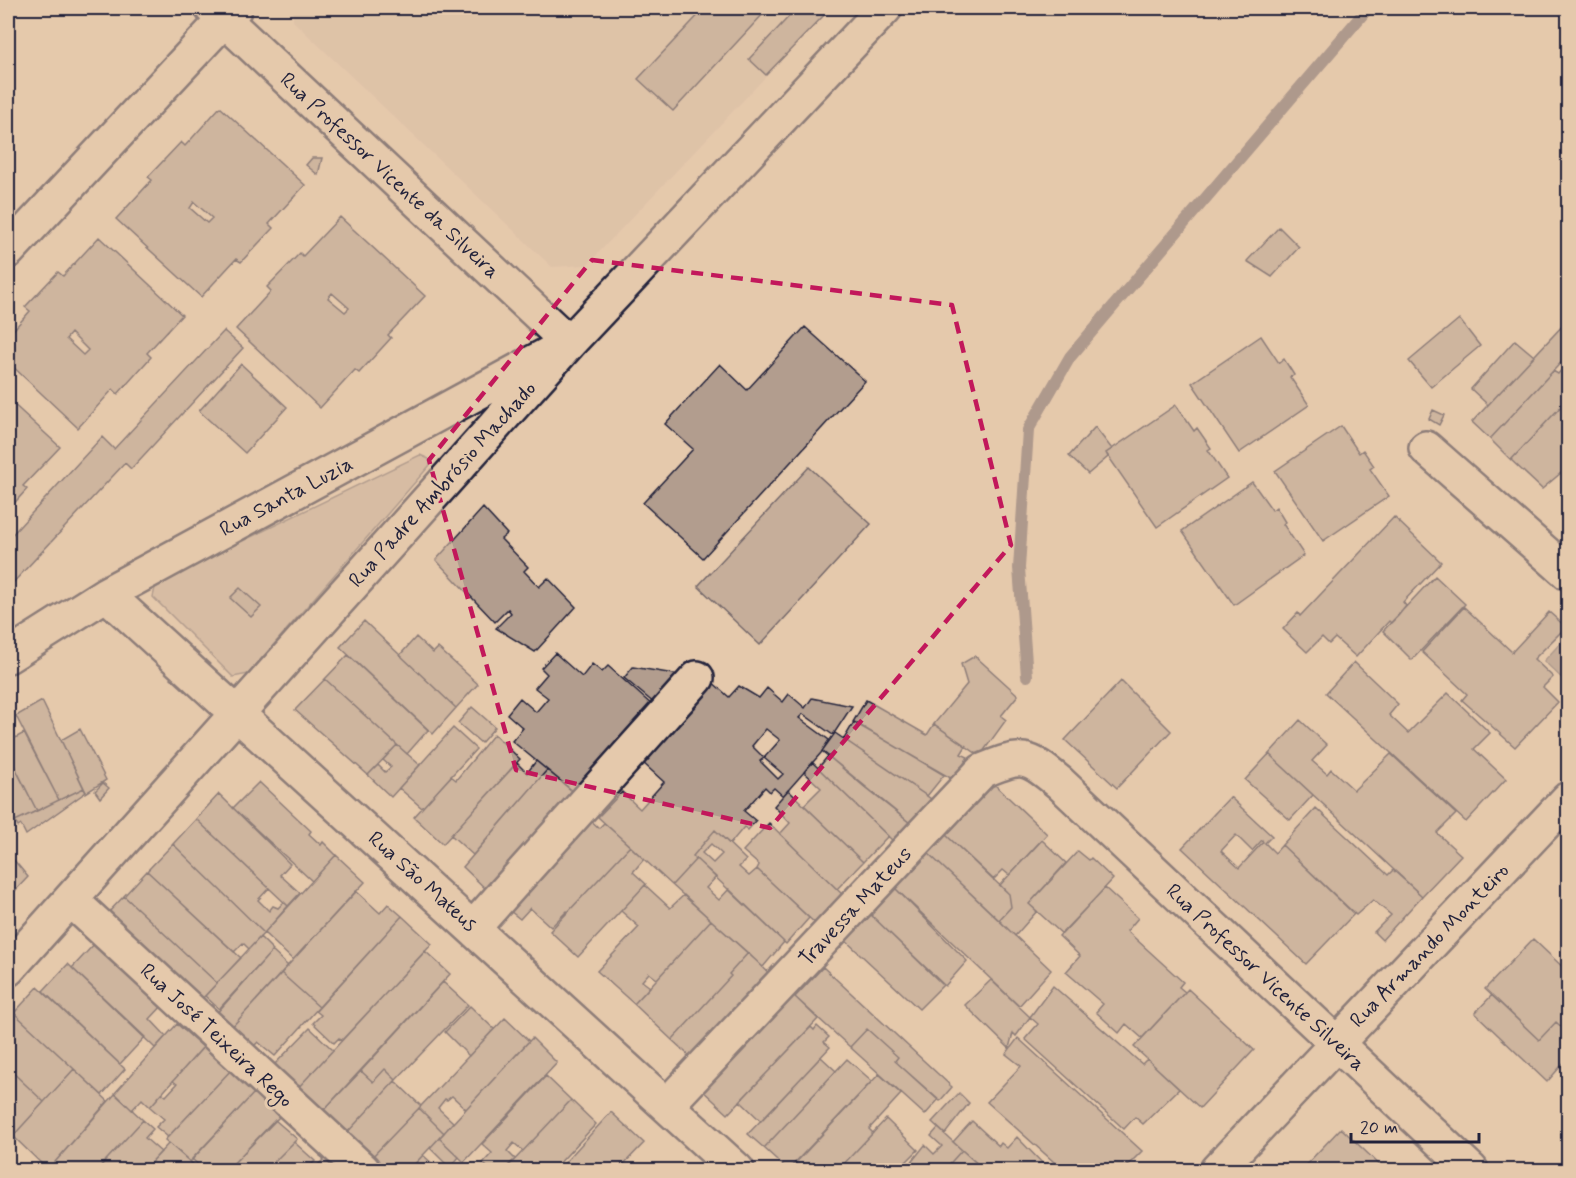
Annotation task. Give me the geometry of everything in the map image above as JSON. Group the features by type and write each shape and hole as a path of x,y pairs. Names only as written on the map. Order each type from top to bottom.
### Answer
{"street":[{"name":"Rua Padre Ambrósio Machado","path":"8,969 569,343 885,8"},
{"name":"Rua Professor Vicente da Silveira","path":"224,11 569,343"},
{"path":"8,251 224,11"},
{"name":"Rua Santa Luzia","path":"8,656 106,594 569,343"},
{"path":"1426,448 1569,573"},
{"name":"Rua São Mateus","path":"106,594 474,927 737,1170"},
{"path":"474,927 697,678"},
{"name":"Travessa Mateus","path":"667,1105 982,771 1011,759 1034,761 1060,783"},
{"name":"Rua Professor Vicente Silveira","path":"1060,783 1471,1170"},
{"name":"Rua Armando Monteiro","path":"1217,1170 1569,799"},
{"name":"Rua José Teixeira Rego","path":"71,900 363,1170"}],"highlighted area":[{"path":"592,260 952,305 1011,545 770,828 516,770 429,460"}],"shaded area":[{"path":"293,8 831,8 587,265 552,267 293,21"},
{"path":"420,455 429,459 430,465 248,674 233,677 153,597 156,583"},
{"path":"809,467 871,524 760,645 698,586"},
{"path":"1565,638 1568,641 1568,684 1544,661"}],"building":[{"path":"705,8 759,8 764,13 673,111 638,79"},
{"path":"797,8 831,8 766,75 749,59"},
{"path":"220,107 305,185 269,224 273,228 241,262 236,259 201,297 116,219 152,180 148,177 181,142 185,146","holes":["194,202 212,218 207,223 190,208"]},
{"path":"312,158 322,158 318,175 306,165"},
{"path":"340,217 425,296 388,335 391,338 359,373 355,370 320,408 236,329 271,291 267,287 300,253 303,256","holes":["332,293 349,308 345,312 328,298"]},
{"path":"1279,227 1299,247 1272,277 1247,261"},
{"path":"99,237 182,315 147,353 151,357 118,394 113,389 78,428 8,362 8,336 30,311 25,307 58,272 63,276","holes":["71,333 88,350 83,355 66,339"]},
{"path":"1459,319 1480,346 1431,387 1409,361"},
{"path":"1568,320 1568,355 1490,439 1472,422"},
{"path":"805,327 865,381 703,558 643,503 693,449 665,424 720,364 747,390"},
{"path":"224,331 243,348 131,469 125,463 8,588 8,539 102,437 114,449"},
{"path":"1261,336 1279,363 1284,359 1294,375 1290,377 1309,405 1239,453 1192,383"},
{"path":"1515,340 1534,356 1488,405 1471,389"},
{"path":"1568,362 1568,399 1511,460 1490,439 1553,371 1558,374"},
{"path":"241,364 287,407 245,453 199,411"},
{"path":"8,399 60,447 23,486 27,489 8,510"},
{"path":"1568,399 1568,467 1542,489 1511,460"},
{"path":"1176,405 1194,431 1197,428 1211,448 1208,450 1227,478 1157,527 1106,453"},
{"path":"1433,410 1444,415 1439,425 1429,419"},
{"path":"1341,426 1359,453 1363,450 1374,466 1370,469 1389,496 1323,541 1275,471"},
{"path":"1095,427 1112,449 1106,453 1108,457 1088,474 1069,456"},
{"path":"1252,482 1272,510 1276,507 1285,522 1283,524 1304,555 1234,605 1182,531"},
{"path":"483,508 507,534 501,539 528,567 524,571 539,587 548,578 576,607 535,652 496,628 511,613 508,609 495,622 436,560"},
{"path":"1394,517 1441,562 1403,602 1406,606 1398,616 1391,623 1389,621 1356,657 1335,638 1329,644 1322,637 1307,652 1283,629 1298,613 1300,616"},
{"path":"1435,576 1465,604 1412,660 1383,631"},
{"path":"240,588 261,607 251,617 230,598"},
{"path":"1464,607 1512,652 1549,612 1566,627 1534,659 1553,677 1543,687 1558,702 1515,747 1462,700 1467,694 1422,652"},
{"path":"364,621 456,708 433,734 340,647"},
{"path":"416,637 433,653 438,648 478,684 456,708 400,655"},
{"path":"555,653 582,677 592,664 602,672 608,666 653,706 574,792 512,741 523,728 507,714 520,698 536,712 548,698 535,688 547,674 541,668"},
{"path":"348,655 428,730 407,754 325,679"},
{"path":"975,656 1018,695 1001,716 1006,720 980,756 934,724 967,684 961,664"},
{"path":"1354,662 1398,704 1389,715 1408,733 1448,693 1490,733 1474,749 1506,779 1466,822 1326,693"},
{"path":"633,667 680,675 655,704 624,678"},
{"path":"325,679 397,745 368,775 295,710"},
{"path":"710,680 729,697 739,686 759,698 767,688 783,702 789,694 805,708 812,698 852,706 833,735 803,714 799,718 829,740 821,753 783,796 774,788 770,792 765,787 744,811 756,821 748,830 744,827 730,844 715,830 693,856 696,859 672,885 598,817 622,792 640,809 664,782 642,762","holes":["766,729 780,740 764,758 752,746","764,758 783,774 778,779 760,761"]},
{"path":"1121,681 1171,731 1117,788 1065,740"},
{"path":"866,700 927,735 934,724 966,746 961,754 968,757 954,780 853,722"},
{"path":"42,701 84,788 59,800 16,716"},
{"path":"472,707 495,727 481,743 458,723"},
{"path":"1300,720 1327,745 1312,761 1327,774 1331,769 1354,790 1391,754 1456,814 1437,833 1461,855 1422,896 1269,754"},
{"path":"854,722 944,775 927,796 844,739"},
{"path":"453,728 476,749 422,808 399,788"},
{"path":"80,729 106,780 86,793 61,740"},
{"path":"24,733 59,800 37,811 8,753 8,742"},
{"path":"835,733 934,801 915,827 822,751"},
{"path":"494,734 520,759 443,844 414,817 451,776 456,780"},
{"path":"397,745 420,765 391,797 368,775 378,765 385,772 391,767 383,760"},
{"path":"1269,754 1313,795 1290,820 1245,780"},
{"path":"828,756 915,827 895,843 818,768"},
{"path":"536,761 547,770 473,855 451,835 517,763 527,773"},
{"path":"812,762 888,836 863,862 804,805 821,788 804,772"},
{"path":"13,764 37,811 15,821 8,807 8,766"},
{"path":"547,770 572,791 563,802 569,806 491,894 463,867"},
{"path":"259,782 311,831 309,834 321,845 323,842 336,855 312,881 233,808"},
{"path":"103,783 109,788 100,798 95,791"},
{"path":"994,784 1047,834 1009,875 1003,870 993,880 946,835"},
{"path":"84,788 86,792 26,835 21,825 18,827 15,821"},
{"path":"788,790 863,862 837,889 780,834 790,823 774,806"},
{"path":"219,794 290,864 280,875 300,893 288,906 196,819"},
{"path":"1230,797 1272,836 1265,843 1275,853 1282,845 1354,914 1306,964 1182,848","holes":["1236,835 1252,851 1262,840 1263,842 1239,868 1221,851"]},
{"path":"1316,808 1388,875 1393,870 1422,896 1382,940 1374,932 1391,915 1373,900 1356,915 1282,845"},
{"path":"588,818 599,828 604,823 630,846 551,927 530,908 520,919 505,907"},
{"path":"196,819 269,888 258,900 269,911 273,906 278,908 284,902 288,906 264,933 173,844"},
{"path":"769,823 845,897 818,926 757,869 759,865 743,851"},
{"path":"715,830 746,860 739,867 749,876 757,869 809,918 786,944 693,856","holes":["711,844 722,854 713,863 702,853"]},
{"path":"946,835 1009,894 1011,907 999,920 928,853"},
{"path":"1042,840 1066,863 1029,904 1037,911 1015,936 999,920 1011,907 1009,894 1000,885"},
{"path":"173,844 264,933 249,949 243,943 234,952 147,871"},
{"path":"630,846 644,859 633,872 646,884 578,957 550,931"},
{"path":"1078,851 1089,860 1091,858 1113,879 1062,934 1029,904"},
{"path":"8,853 28,877 11,895 8,891"},
{"path":"928,853 1051,970 1019,1006 895,888"},
{"path":"336,855 365,882 293,960 264,933"},
{"path":"696,859 716,877 706,888 719,900 729,889 784,942 763,967 672,885"},
{"path":"147,871 241,958 217,983 124,896"},
{"path":"645,885 670,908 684,895 711,920 657,979 649,973 642,981 650,987 634,1004 597,971 639,927 621,911"},
{"path":"895,888 967,961 945,986 870,914"},
{"path":"1105,888 1138,918 1127,931 1183,982 1179,987 1185,992 1142,1038 1126,1024 1119,1033 1096,1012 1103,1004 1066,972 1080,956 1059,936"},
{"path":"356,891 380,913 388,904 402,916 319,1007 281,973"},
{"path":"124,896 217,983 200,1001 107,914"},
{"path":"870,914 943,985 919,1009 845,940"},
{"path":"402,916 432,944 341,1041 339,1038 334,1043 313,1023 321,1015 316,1011"},
{"path":"711,920 748,953 729,974 731,976 672,1040 634,1004"},
{"path":"260,937 273,950 219,1009 205,996"},
{"path":"1533,939 1568,972 1568,1033 1556,1022 1539,1040 1485,989"},
{"path":"97,941 164,1004 150,1019 166,1036 155,1048 72,968"},
{"path":"272,951 288,966 230,1029 215,1015"},
{"path":"425,951 450,974 321,1113 296,1090"},
{"path":"748,953 772,976 695,1061 672,1040 731,976 729,974"},
{"path":"68,964 145,1037 120,1064 43,991"},
{"path":"823,967 952,1087 940,1101 895,1061 898,1057 867,1029 850,1047 795,997"},
{"path":"281,973 319,1007 275,1056 258,1042 251,1049 230,1029"},
{"path":"991,980 1030,1017 1016,1036 1013,1033 1009,1048 965,1005"},
{"path":"443,982 468,1005 396,1080 385,1069 373,1082 361,1071"},
{"path":"1053,986 1142,1064 1147,1059 1179,1089 1143,1124 1135,1117 1124,1129 1025,1039 1038,1024 1030,1017"},
{"path":"38,987 125,1069 102,1095 14,1013"},
{"path":"1188,989 1254,1050 1200,1108 1134,1047"},
{"path":"793,995 818,1019 728,1114 701,1089"},
{"path":"1492,995 1539,1040 1556,1022 1568,1033 1568,1058 1547,1082 1475,1013"},
{"path":"470,1006 494,1029 469,1056 445,1032"},
{"path":"13,1012 74,1069 44,1102 8,1068 8,1018"},
{"path":"505,1018 529,1041 466,1109 452,1096 445,1099 438,1108 453,1122 444,1133 419,1108"},
{"path":"177,1024 203,1047 150,1107 142,1099 132,1110 115,1093"},
{"path":"817,1026 829,1037 824,1042 830,1047 761,1121 740,1101 811,1027 814,1030"},
{"path":"310,1028 333,1050 296,1090 272,1067"},
{"path":"867,1029 898,1057 895,1061 938,1100 925,1115 850,1047"},
{"path":"532,1038 557,1063 464,1162 439,1138"},
{"path":"1018,1038 1142,1151 1123,1170 1063,1170 987,1102 1021,1066 1006,1054"},
{"path":"206,1044 232,1069 168,1137 156,1127 164,1119 150,1107 162,1093 166,1096 177,1084 173,1081"},
{"path":"821,1057 836,1071 764,1148 748,1134"},
{"path":"847,1059 872,1081 788,1170 764,1148"},
{"path":"8,1068 44,1102 13,1136 8,1131"},
{"path":"74,1069 108,1101 48,1170 13,1136"},
{"path":"232,1069 254,1093 190,1162 165,1140"},
{"path":"385,1069 396,1080 344,1136 321,1113 361,1071 373,1082"},
{"path":"879,1074 901,1094 869,1129 873,1133 838,1170 789,1170"},
{"path":"546,1076 571,1100 523,1151 514,1143 507,1151 515,1159 504,1170 490,1170 483,1163 492,1153 482,1144"},
{"path":"395,1081 421,1106 370,1159 344,1136"},
{"path":"254,1093 279,1117 227,1170 204,1170 192,1159"},
{"path":"959,1093 969,1103 945,1134 932,1122"},
{"path":"115,1094 143,1120 97,1170 48,1170"},
{"path":"571,1100 596,1124 553,1170 506,1169"},
{"path":"419,1108 444,1133 409,1170 382,1170 370,1159"},
{"path":"611,1112 644,1143 618,1170 558,1170"},
{"path":"886,1119 918,1150 898,1170 838,1170"},
{"path":"143,1120 153,1129 145,1138 161,1152 144,1170 97,1170"},
{"path":"275,1120 297,1139 266,1170 227,1170"},
{"path":"972,1121 999,1146 1001,1143 1007,1148 1017,1137 1049,1170 984,1170 953,1142"},
{"path":"938,1128 962,1150 944,1170 905,1170 925,1145 934,1154 942,1146 931,1136"},
{"path":"1341,1128 1385,1170 1301,1170"},
{"path":"439,1138 459,1157 450,1168 430,1148"},
{"path":"294,1142 315,1161 306,1170 266,1170"},
{"path":"169,1143 196,1167 194,1170 144,1170"},
{"path":"962,1150 984,1170 966,1168 944,1170"},
{"path":"322,1154 340,1170 313,1170 324,1159 320,1156"},
{"path":"423,1155 439,1170 409,1170"}],"waterway":[{"path":"1027,676 1019,568 1028,430 1070,357 1368,8"}]}
